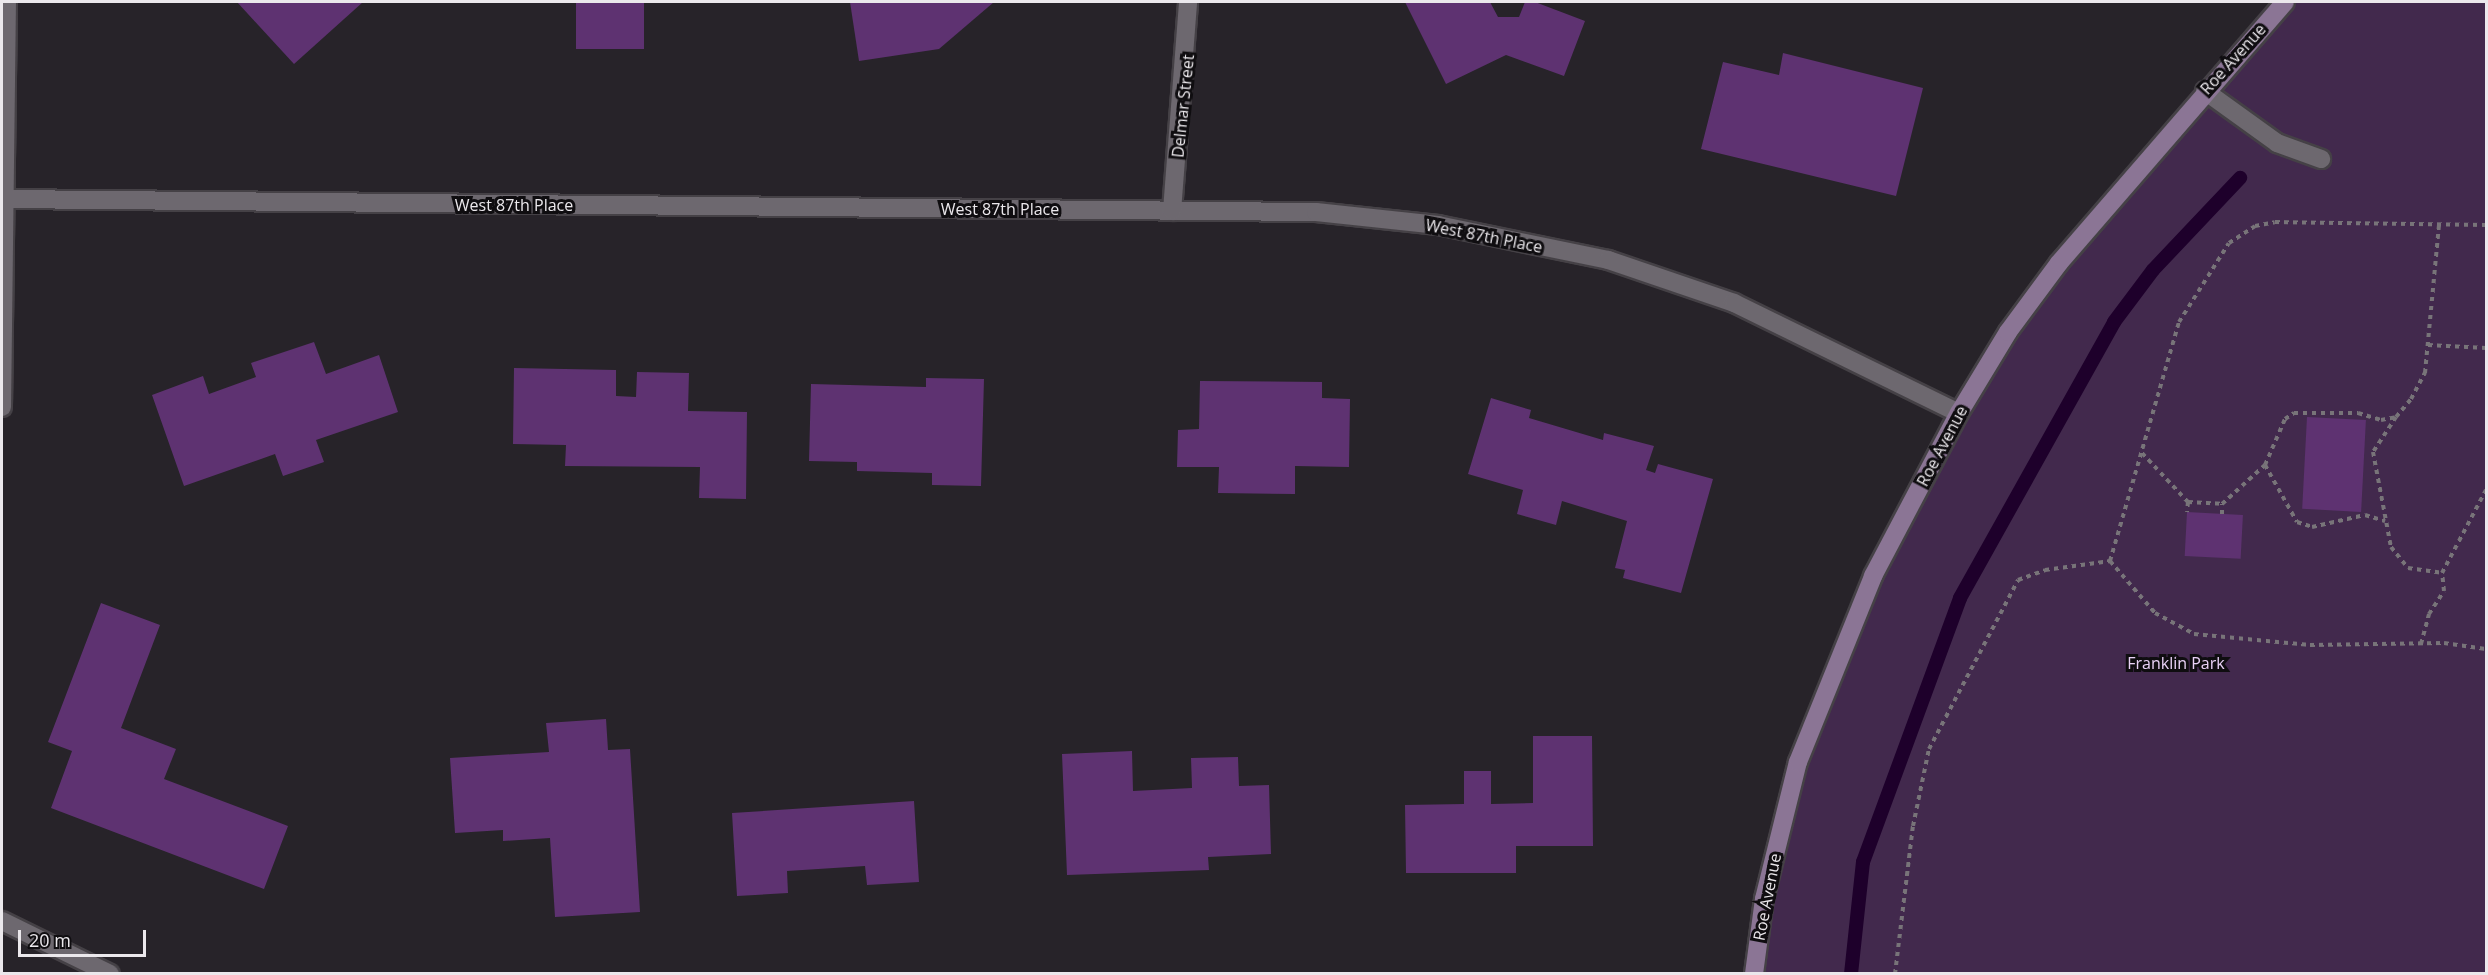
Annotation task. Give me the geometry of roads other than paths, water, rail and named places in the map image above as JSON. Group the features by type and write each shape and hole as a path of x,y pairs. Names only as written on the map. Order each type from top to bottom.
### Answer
{"main road":[{"name":"Roe Avenue","path":"1754,974 1764,899 1798,762 1873,576 1959,413 2008,332 2059,263 2205,91 2285,2"}],"street":[{"path":"2,407 7,2"},
{"name":"Delmar Street","path":"1172,211 1188,2"},
{"path":"2205,91 2277,143 2321,159"},
{"name":"West 87th Place","path":"4,200 1316,212 1438,225 1608,260 1734,303 1959,413"},
{"path":"2,921 110,974"}],"waterway":[{"path":"1851,974 1863,862 1960,598 2114,322 2153,270 2240,178"}],"park label":[{"name":"Franklin Park","path":"2176,663"}]}
